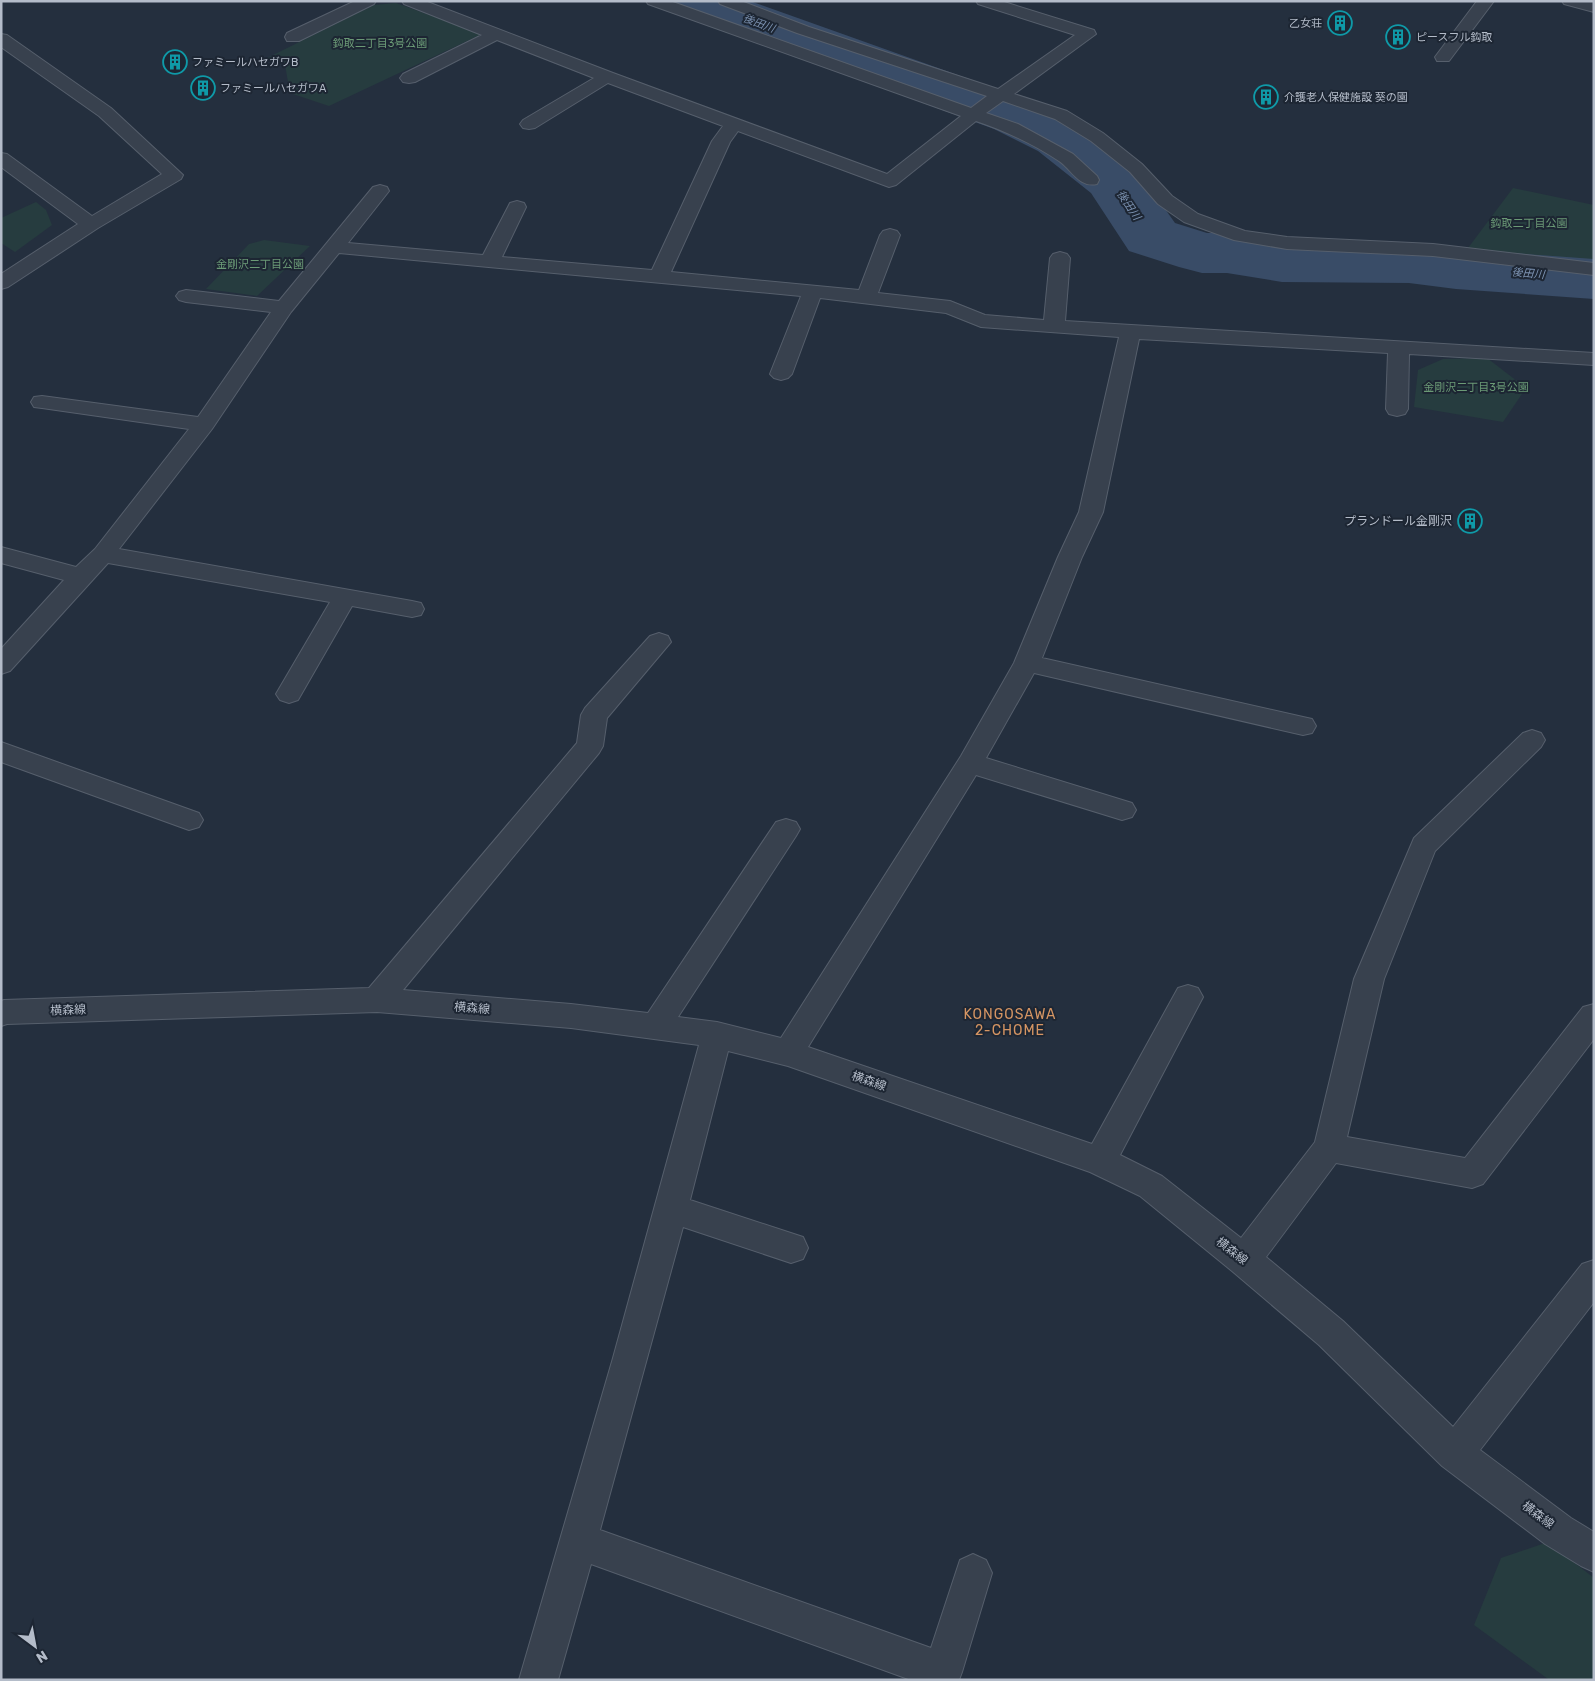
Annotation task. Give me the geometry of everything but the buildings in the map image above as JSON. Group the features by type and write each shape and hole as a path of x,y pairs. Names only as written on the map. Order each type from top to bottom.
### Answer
{"street":[{"path":"293,37 368,1"},
{"path":"410,1 607,77 889,181 987,106 1088,34 984,1"},
{"path":"654,1 987,106 1061,115 1097,137 1136,168 1165,200 1191,218 1241,236 1287,243 1433,250 1594,269"},
{"path":"726,1 803,30 987,106 1012,128 1067,158 1090,180"},
{"path":"1443,57 1486,1"},
{"path":"1570,1 1594,7"},
{"path":"409,78 496,34"},
{"path":"1,39 105,112 174,175 91,224 1,283"},
{"path":"529,124 607,77"},
{"path":"659,276 721,141 734,124"},
{"path":"3,161 91,224"},
{"path":"1,665 103,554 204,424 284,308 380,191"},
{"path":"490,261 517,207"},
{"path":"866,297 890,235"},
{"path":"333,247 659,276 950,306 981,321 1130,332 1594,360"},
{"path":"1054,326 1060,258"},
{"path":"781,374 813,291"},
{"path":"186,296 284,308"},
{"path":"788,1053 970,763 1027,663 1070,557 1091,512 1130,332"},
{"path":"1397,409 1399,347"},
{"path":"42,402 204,424"},
{"path":"103,554 412,609"},
{"path":"1,555 81,576"},
{"path":"289,694 345,597"},
{"path":"378,1000 590,746 594,715 659,642"},
{"path":"1027,663 1303,726"},
{"path":"1244,1260 1329,1148 1369,978 1424,845 1532,740"},
{"path":"1,752 189,820"},
{"path":"970,763 1122,810"},
{"path":"655,1027 786,829"},
{"path":"1100,1161 1188,997"},
{"name":"横森線","path":"2,1012 378,1000 571,1016 718,1035 788,1053 1100,1161 1150,1186 1244,1260 1331,1333 1455,1453 1558,1531 1594,1553"},
{"path":"1329,1148 1472,1174 1594,1016"},
{"path":"538,1680 580,1541 718,1035"},
{"path":"672,1209 791,1248"},
{"path":"1455,1453 1594,1275"},
{"path":"580,1541 944,1672 973,1572"}],"green space":[{"name":"鈎取二丁目3号公園","path":"396,3 482,34 329,106 290,93 285,65 267,58 374,5"},
{"name":"鈎取二丁目公園","path":"1513,188 1594,205 1594,262 1468,248"},
{"path":"36,202 46,210 52,225 15,252 1,243 1,218"},
{"name":"金剛沢二丁目公園","path":"264,240 310,246 257,296 206,289 249,244"},
{"name":"金剛沢二丁目3号公園","path":"1487,358 1526,388 1503,422 1414,407 1418,370 1443,359"},
{"path":"1548,1542 1594,1578 1594,1680 1548,1679 1474,1625 1501,1558"}],"waterway":[{"name":"後田川","path":"697,1 1015,116 1060,138 1114,181 1152,237 1202,253 1227,253 1282,262 1409,263 1456,269 1594,279"}],"place":[{"name":"乙女荘","path":"1340,23"},
{"name":"ピースフル鈎取","path":"1398,37"},
{"name":"ファミールハセガワB","path":"175,62"},
{"name":"ファミールハセガワA","path":"203,88"},
{"name":"介護老人保健施設 葵の園","path":"1266,97"},
{"name":"プランドール金剛沢","path":"1470,521"}],"district":[{"name":"KONGOSAWA 2-CHOME","path":"1010,1022"}]}
